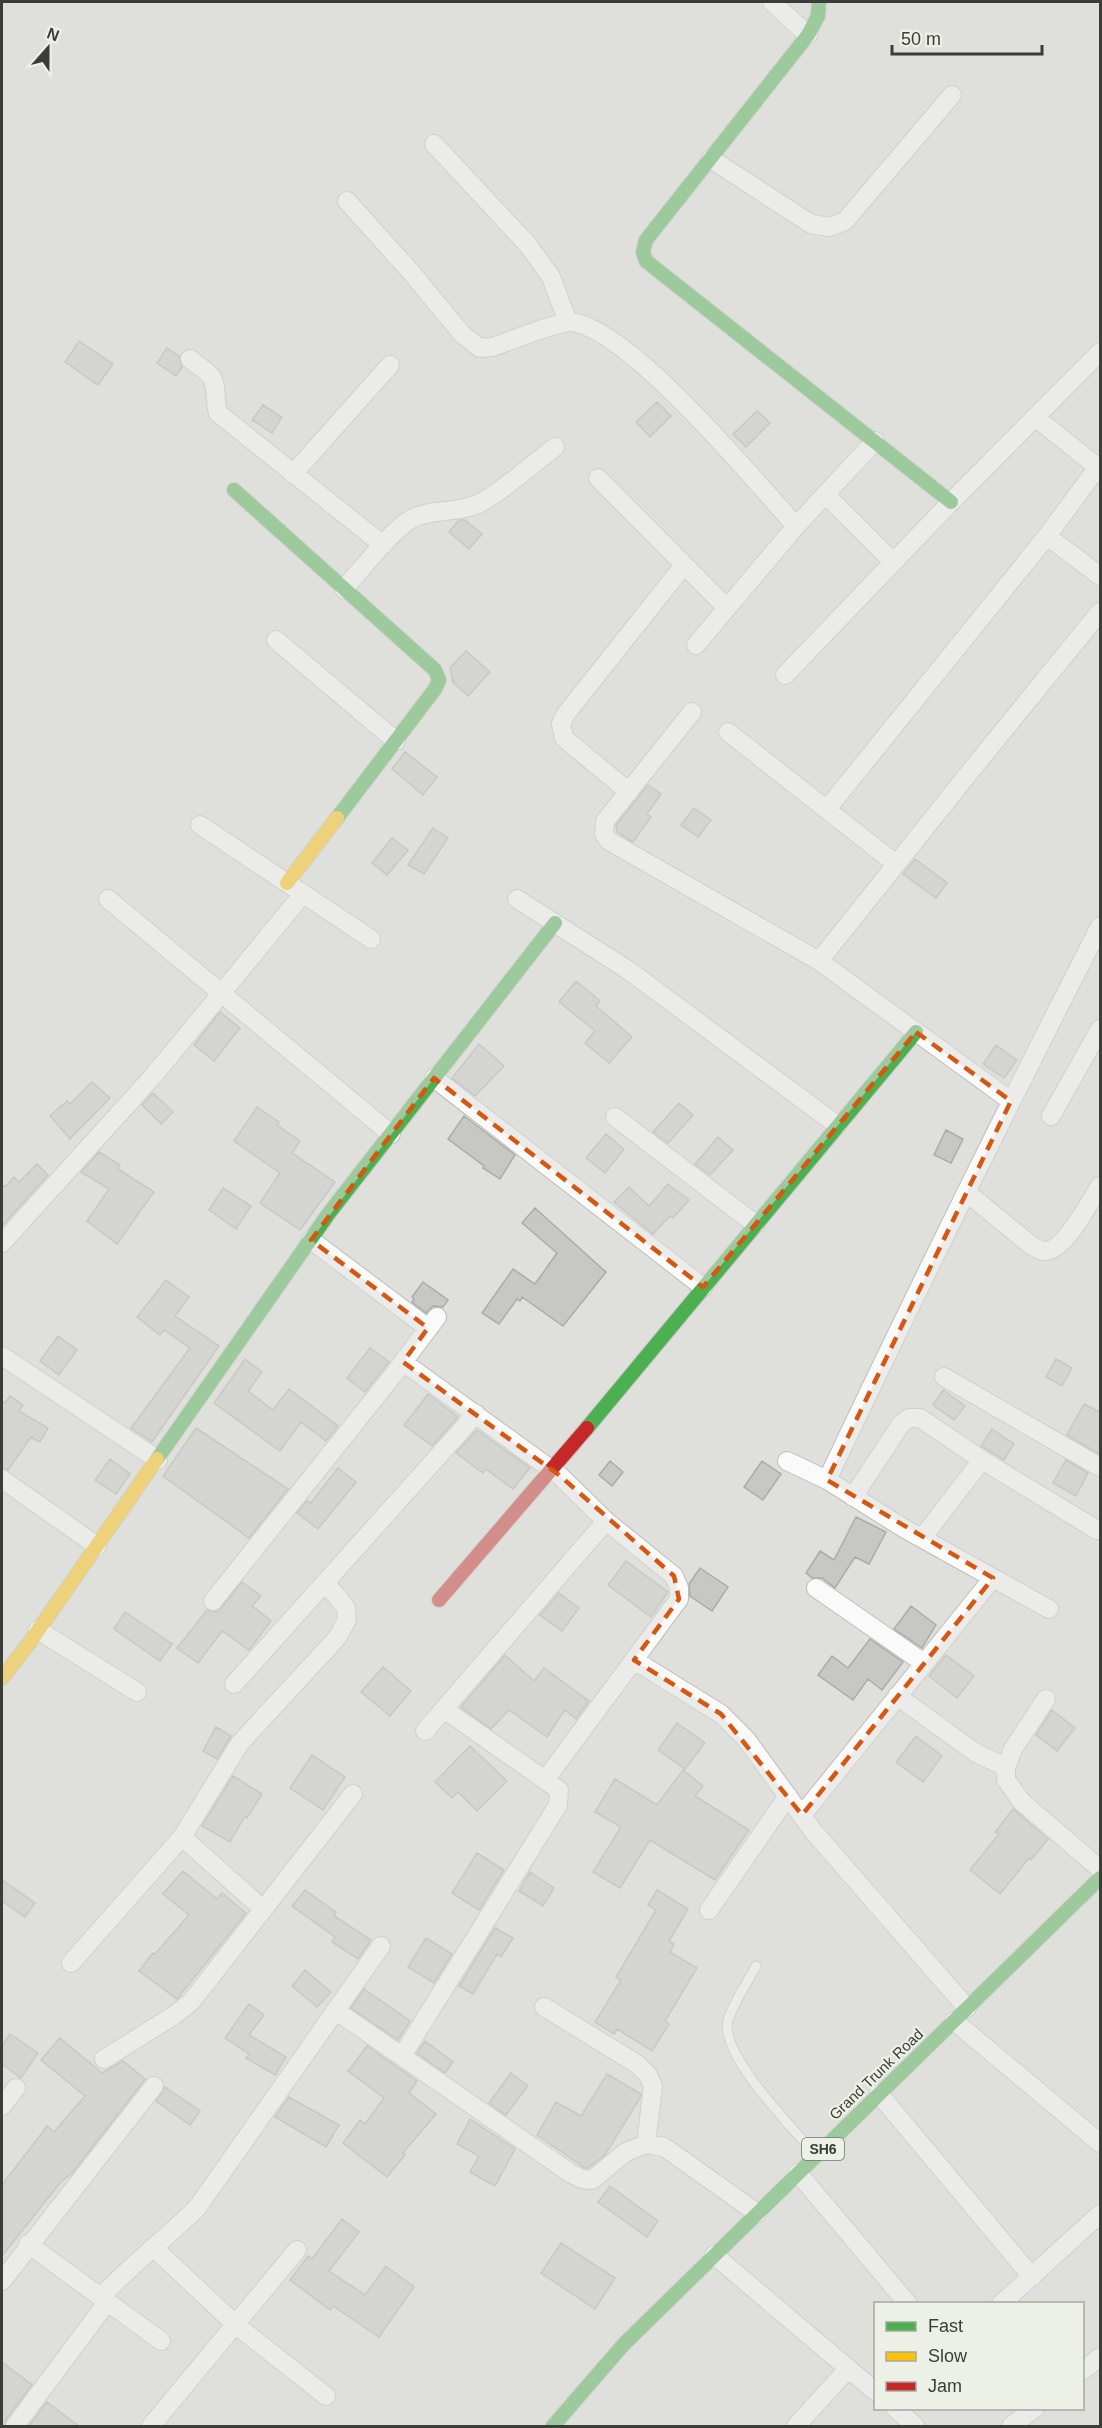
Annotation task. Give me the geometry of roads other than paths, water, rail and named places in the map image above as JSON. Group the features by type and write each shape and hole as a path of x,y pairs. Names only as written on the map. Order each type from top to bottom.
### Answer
{"street":[{"path":"772,2 808,35"},
{"path":"819,2 818,16 808,35 646,240 644,252 646,261 951,502"},
{"path":"711,159 811,224 829,227 845,221 952,95"},
{"path":"434,144 528,245 551,277 568,322"},
{"path":"347,201 410,271 462,334 480,348 492,347 568,322 586,325 618,345 689,408 796,526"},
{"path":"785,675 951,502 1101,351"},
{"path":"190,359 212,376 215,387 214,403 218,413 383,545"},
{"path":"293,474 390,365"},
{"path":"827,809 1099,468 1035,417"},
{"path":"696,645 796,526 875,441"},
{"path":"344,589 383,545 410,519 425,514 450,512 481,502 555,447"},
{"path":"598,478 727,608"},
{"path":"234,490 435,670 439,680 435,690 287,883"},
{"path":"825,494 893,562"},
{"path":"1047,536 1101,576"},
{"path":"629,792 564,738 561,724 565,715 684,565"},
{"path":"819,961 1101,612"},
{"path":"276,640 396,741"},
{"path":"692,712 605,821 604,834 609,841 819,961 1011,1101"},
{"path":"728,732 896,864"},
{"path":"200,825 371,939"},
{"path":"2,1243 154,1076 303,894"},
{"path":"108,899 391,1134"},
{"path":"517,900 628,970 837,1125"},
{"path":"2,1678 158,1460 311,1240 555,923"},
{"path":"827,1480 1011,1101 1101,926"},
{"path":"1051,1116 1101,1029"},
{"path":"439,1600 552,1470 916,1032"},
{"path":"434,1078 703,1287"},
{"path":"615,1117 755,1224"},
{"path":"966,1192 1032,1246 1043,1251 1052,1250 1066,1239 1101,1186"},
{"path":"213,1601 433,1323 311,1240"},
{"path":"2,1356 158,1460"},
{"path":"403,1362 552,1470 606,1521 674,1576 679,1588 679,1599 545,1780"},
{"path":"944,1377 1101,1467"},
{"path":"234,1684 476,1414"},
{"path":"853,1497 901,1424 909,1418 920,1418 982,1460 1097,1530"},
{"path":"922,1538 982,1460"},
{"path":"787,1461 827,1480 922,1538 1049,1609"},
{"path":"2,1479 97,1546"},
{"path":"425,1731 606,1521"},
{"path":"802,1815 993,1578"},
{"path":"71,1963 182,1837 240,1743 337,1638 347,1620 346,1608 325,1582"},
{"path":"816,1588 924,1663"},
{"path":"38,1630 137,1692"},
{"path":"634,1660 721,1714 746,1739 802,1815 961,2015 1101,2143"},
{"path":"897,1696 976,1753 1006,1767"},
{"path":"1046,1699 1013,1749 1006,1767 1006,1780 1022,1802 1101,1869"},
{"path":"402,2056 558,1804 559,1790 444,1709"},
{"path":"104,2059 173,2016 191,2002 352,1794"},
{"path":"709,1910 788,1796"},
{"path":"182,1837 262,1909"},
{"name":"Grand Trunk Road","path":"553,2426 624,2344 1101,1878"},
{"path":"15,2427 104,2299 129,2268 197,2208 381,1946"},
{"path":"544,2007 637,2064 648,2075 653,2086 646,2144"},
{"path":"335,2010 570,2173 582,2179 592,2180 626,2152 646,2144 664,2147 757,2213"},
{"path":"2,2281 28,2244 154,2086"},
{"path":"2,2106 16,2088"},
{"path":"879,2094 1032,2277"},
{"path":"798,2173 907,2302"},
{"path":"1004,2302 1101,2214"},
{"path":"28,2244 161,2341"},
{"path":"154,2248 236,2325 326,2396"},
{"path":"151,2427 297,2250"},
{"path":"714,2255 874,2390"},
{"path":"1084,2370 1101,2357"},
{"path":"796,2427 848,2369"},
{"path":"896,2410 915,2427"},
{"path":"1011,2427 1034,2410"}],"lane":[{"path":"756,1966 728,2021 728,2039 742,2067 816,2156"}]}
